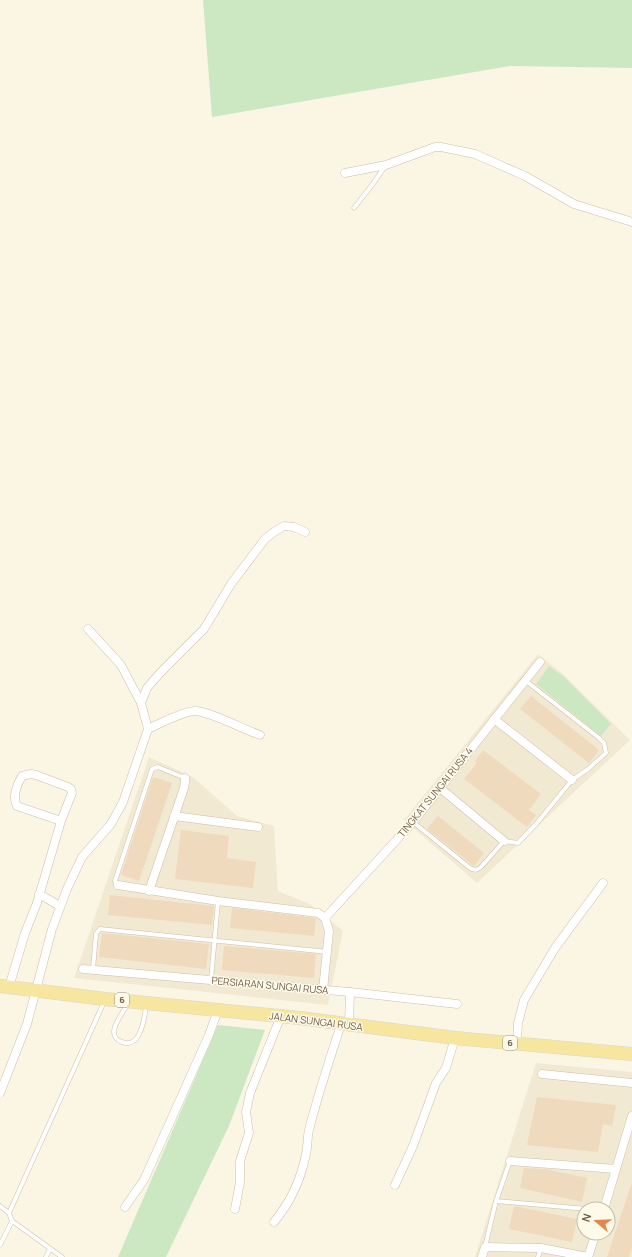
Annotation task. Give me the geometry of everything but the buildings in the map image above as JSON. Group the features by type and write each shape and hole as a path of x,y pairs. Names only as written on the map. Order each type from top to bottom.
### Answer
{"main road":[{"name":"JALAN SUNGAI RUSA","path":"5,987 105,999 281,1016 455,1038 632,1054"}],"street":[{"path":"345,173 386,165 441,146 475,154 525,176 574,204 632,222"},
{"path":"141,703 147,688 204,629 234,579 265,539 284,526 294,527 305,532"},
{"path":"0,1093 27,1024 45,954 60,906 82,857 106,830 116,816 123,802 148,729 141,703 121,665 88,629"},
{"name":"TINGKAT SUNGAI RUSA 4","path":"324,918 413,822 540,662"},
{"path":"148,729 186,713 195,711 212,716 260,736"},
{"path":"494,719 572,780"},
{"path":"5,987 39,894 60,822 72,795 71,790 36,774 22,776 15,795 17,806 60,822"},
{"path":"149,891 186,782 184,778"},
{"path":"440,788 504,841"},
{"path":"174,816 258,827"},
{"path":"517,1043 518,1023 524,1000 555,948 603,883"},
{"path":"118,885 218,901 315,913 324,918 329,931 323,990"},
{"path":"39,894 60,906"},
{"name":"PERSIARAN SUNGAI RUSA","path":"83,969 350,992 457,1004"},
{"path":"274,1222 284,1210 294,1191 301,1171 306,1154 308,1130 345,1024 350,992"},
{"path":"125,1207 144,1180 209,1035 218,1010"},
{"path":"235,1209 240,1182 240,1161 249,1133 246,1112 250,1093 281,1016"},
{"path":"395,1185 413,1146 436,1083 449,1062 455,1038"},
{"path":"542,1074 632,1083"},
{"path":"606,1201 632,1116"},
{"path":"510,1162 616,1169"},
{"path":"482,1257 485,1247 541,1248 588,1257 593,1241"}],"lane":[{"path":"354,208 372,186 386,165"},
{"path":"413,822 473,870 477,870 504,841 518,843 537,824 572,780 588,769 606,753 604,743 525,680"},
{"path":"118,885 115,881 152,769 158,767 184,778"},
{"path":"211,980 218,901"},
{"path":"93,969 96,934 100,929 328,952"},
{"path":"9,1213 105,999"},
{"path":"129,1001 114,1031 118,1040 127,1043 134,1041 138,1036 145,1017 147,1002"},
{"path":"485,1247 496,1201 510,1162"},
{"path":"496,1201 576,1208"},
{"path":"0,1206 9,1213 12,1221 62,1257"},
{"path":"0,1245 12,1221"},
{"path":"538,1257 541,1248"},
{"path":"46,1257 50,1249"}],"shaded area":[{"path":"538,654 564,675 630,740 477,883 404,820"},
{"path":"149,757 193,777 237,816 274,826 278,891 310,904 343,931 328,1005 74,978"},
{"path":"536,1063 632,1072 632,1257 475,1257"}],"green space":[{"path":"203,0 632,0 632,68 510,66 212,117"},
{"path":"549,666 564,677 611,724 601,736 536,684"},
{"path":"218,1025 265,1030 229,1126 166,1257 118,1257"}]}
